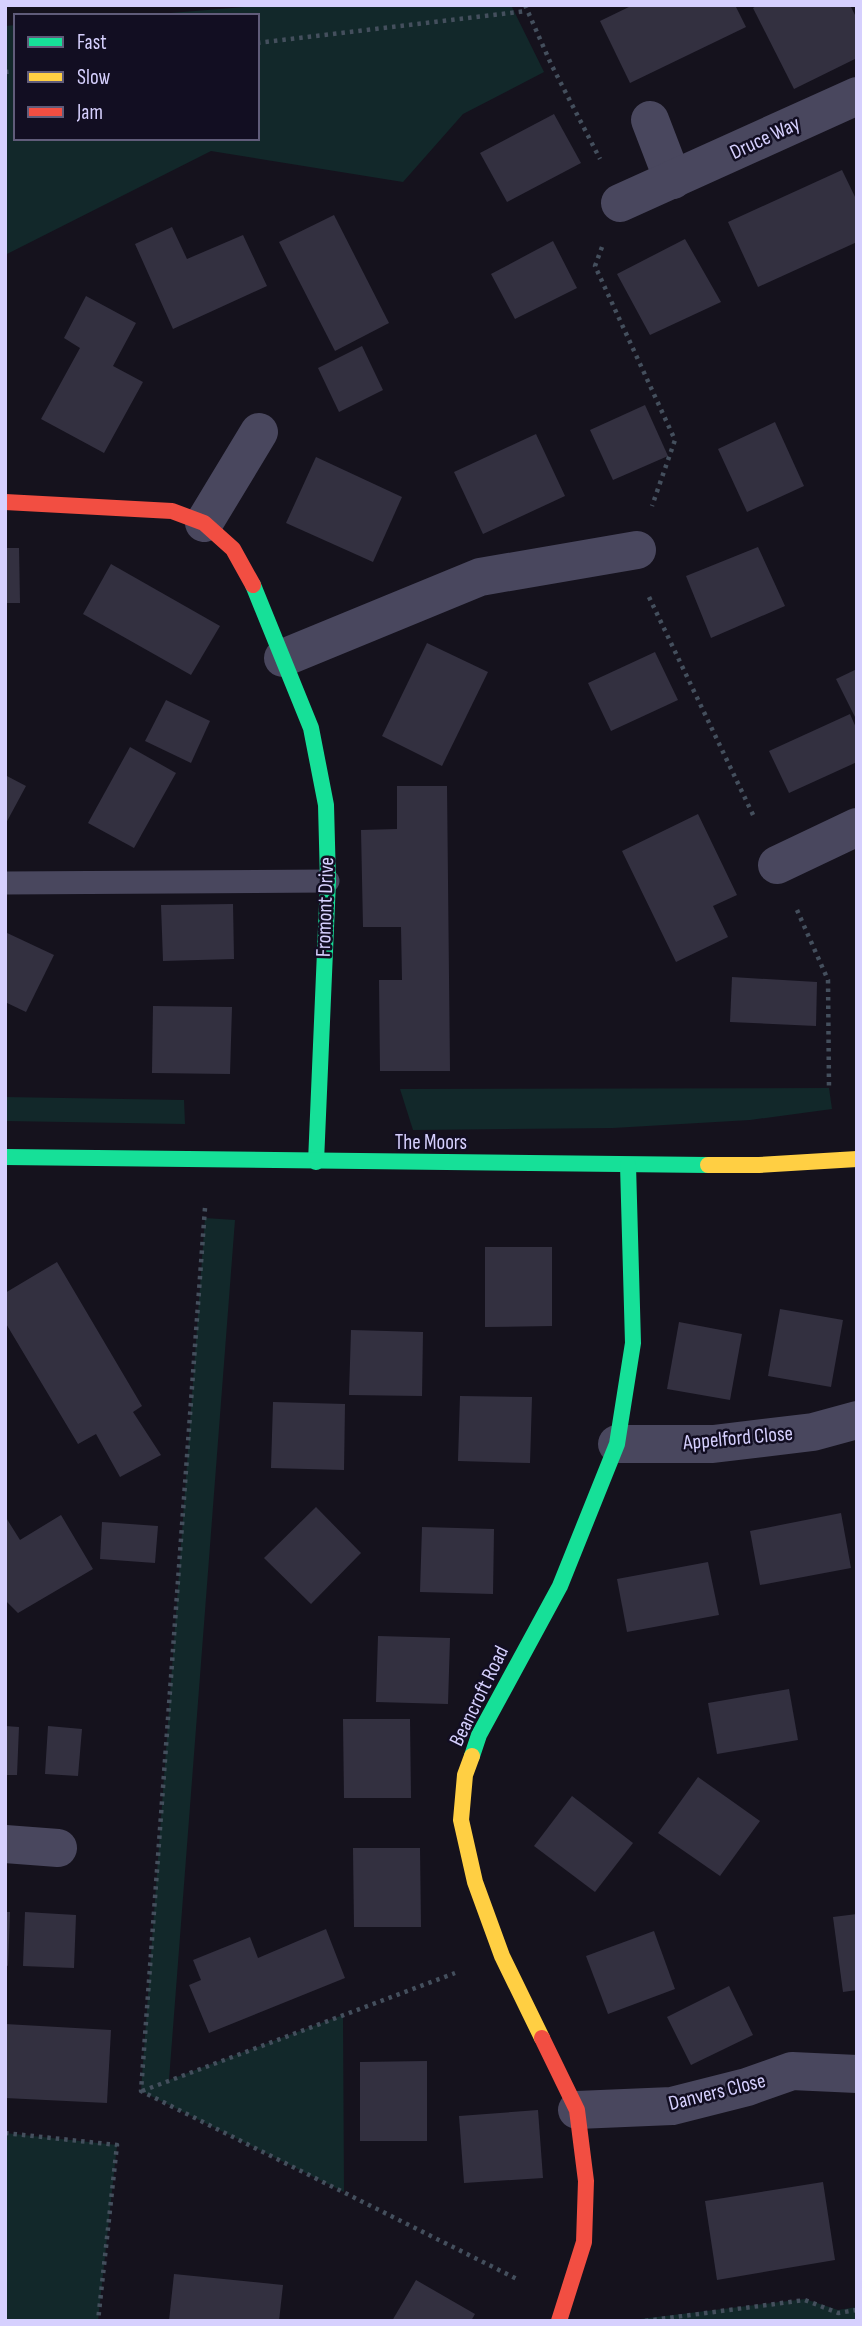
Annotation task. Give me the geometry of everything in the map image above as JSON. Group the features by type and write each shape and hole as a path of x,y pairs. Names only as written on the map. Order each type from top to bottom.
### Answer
{"street":[{"name":"Druce Way","path":"620,203 857,96"},
{"path":"650,120 673,180"},
{"path":"204,523 259,432"},
{"name":"Fromont Drive","path":"5,502 172,510 204,523 233,549 252,582 312,728 326,804 328,881 316,1162"},
{"path":"283,658 480,577 637,551"},
{"path":"777,864 857,827"},
{"name":"The Moors","path":"5,1157 628,1165 759,1165 857,1159"},
{"name":"Beancroft Road","path":"559,2321 584,2242 586,2180 577,2110 502,1956 475,1882 461,1820 465,1775 479,1735 560,1586 617,1444 634,1343 628,1165"},
{"name":"Appelford Close","path":"617,1444 713,1444 813,1432 857,1420"},
{"path":"5,1844 58,1849"},
{"name":"Danvers Close","path":"577,2110 672,2106 747,2087 792,2071 857,2074"}],"lane":[{"path":"5,883 328,881"}],"path":[{"path":"259,43 526,8 620,203 595,266 674,440 637,551 635,569 777,864 828,980 829,1088"},
{"path":"141,2091 205,1217 205,1160"},
{"path":"141,2091 502,1956"},
{"path":"141,2091 566,2303"},
{"path":"5,2133 117,2145 99,2321"},
{"path":"645,2321 805,2301 838,2313 857,2309"}],"green space":[{"path":"268,5 511,5 544,72 463,114 403,182 211,151 5,255 5,26 14,25 14,140 259,140 259,14 158,14"},
{"path":"829,1088 832,1109 750,1120 613,1128 413,1130 400,1089"},
{"path":"5,1097 184,1100 185,1124 5,1121"},
{"path":"205,1218 235,1220 169,2080 343,2015 344,2192 141,2091"},
{"path":"5,2133 117,2145 98,2321 5,2321"},
{"path":"805,2299 838,2310 857,2307 857,2321 624,2321"}],"building":[{"path":"633,5 735,5 746,27 630,83 600,21"},
{"path":"758,5 850,5 857,19 857,58 794,89 753,8"},
{"path":"554,114 581,163 507,202 480,153"},
{"path":"842,170 857,201 857,242 758,287 728,222"},
{"path":"334,215 389,323 335,351 279,242"},
{"path":"172,227 187,259 243,235 267,286 173,329 135,244"},
{"path":"685,239 721,302 650,335 617,274"},
{"path":"553,241 577,288 515,319 491,274"},
{"path":"86,296 136,323 113,366 143,382 104,453 41,419 80,348 64,338"},
{"path":"362,346 383,390 339,412 318,368"},
{"path":"645,405 668,456 613,480 590,430"},
{"path":"775,422 804,486 747,512 718,449"},
{"path":"536,434 565,496 483,534 454,472"},
{"path":"316,457 402,497 373,562 286,523"},
{"path":"758,547 785,606 711,638 686,576"},
{"path":"5,548 19,548 20,603 5,603"},
{"path":"111,564 220,626 191,675 83,614"},
{"path":"427,643 488,672 442,766 382,736"},
{"path":"655,652 678,700 611,731 588,683"},
{"path":"857,669 857,721 836,679"},
{"path":"166,700 210,721 191,763 145,741"},
{"path":"850,714 857,730 857,762 789,793 769,751"},
{"path":"130,747 176,773 134,848 88,823"},
{"path":"5,775 26,786 5,825"},
{"path":"397,786 447,786 450,1071 380,1071 379,980 402,980 401,927 363,927 361,830 397,829"},
{"path":"698,814 737,895 713,906 728,937 676,962 622,851"},
{"path":"233,904 234,959 163,961 161,905"},
{"path":"5,932 54,955 26,1012 5,1002"},
{"path":"732,977 817,982 816,1026 730,1022"},
{"path":"153,1006 232,1007 230,1074 152,1073"},
{"path":"485,1247 552,1247 552,1326 485,1327"},
{"path":"57,1262 142,1406 133,1412 161,1455 120,1477 96,1434 78,1444 5,1322 5,1293"},
{"path":"780,1309 843,1320 831,1387 768,1376"},
{"path":"679,1322 742,1334 730,1400 667,1389"},
{"path":"351,1330 423,1332 422,1396 349,1395"},
{"path":"460,1396 532,1397 530,1463 458,1461"},
{"path":"273,1402 345,1404 344,1470 271,1468"},
{"path":"316,1507 361,1553 311,1604 264,1558"},
{"path":"841,1513 851,1568 760,1585 750,1531"},
{"path":"61,1515 93,1569 18,1613 5,1600 5,1516 20,1540"},
{"path":"102,1522 158,1526 155,1563 100,1559"},
{"path":"422,1527 494,1529 493,1594 420,1592"},
{"path":"708,1562 719,1615 627,1632 617,1579"},
{"path":"378,1636 450,1638 448,1704 376,1702"},
{"path":"789,1689 798,1740 717,1754 708,1703"},
{"path":"343,1719 410,1719 411,1798 344,1798"},
{"path":"5,1726 19,1727 17,1775 5,1775"},
{"path":"48,1726 82,1729 78,1776 45,1774"},
{"path":"698,1777 760,1821 720,1876 658,1833"},
{"path":"572,1796 633,1843 595,1892 534,1846"},
{"path":"353,1848 420,1848 421,1927 354,1927"},
{"path":"5,1912 10,1912 8,1966 5,1965"},
{"path":"25,1912 76,1915 74,1968 23,1966"},
{"path":"857,1914 857,1990 843,1992 833,1917"},
{"path":"326,1929 345,1978 209,2033 189,1985 201,1980 193,1960 250,1937 258,1958"},
{"path":"654,1931 675,1989 608,2014 586,1956"},
{"path":"729,1986 753,2035 691,2065 667,2017"},
{"path":"5,2024 111,2030 107,2103 5,2098"},
{"path":"427,2061 427,2141 360,2141 360,2062"},
{"path":"538,2110 543,2178 464,2183 459,2116"},
{"path":"823,2182 835,2260 717,2280 705,2201"},
{"path":"174,2274 283,2285 279,2321 169,2321"},
{"path":"416,2280 475,2314 471,2321 392,2321"}],"traffic: fast":[{"path":"253,585 311,728 326,805 328,881 316,1162"},
{"path":"5,1157 708,1165"},
{"path":"472,1756 479,1735 560,1586 617,1444 633,1343 628,1165"}],"traffic: slow":[{"path":"708,1165 857,1159"},
{"path":"472,1756 465,1775 461,1820 475,1882 502,1956 542,2038"}],"traffic: jam":[{"path":"5,502 172,511 204,523 233,549 253,585"},
{"path":"542,2038 577,2110 586,2181 584,2242 559,2321"}]}
